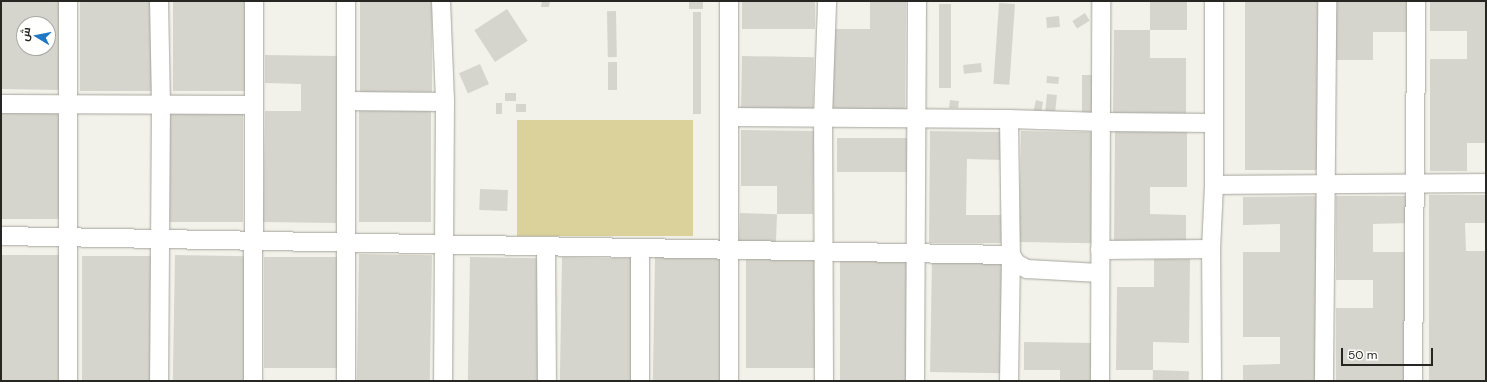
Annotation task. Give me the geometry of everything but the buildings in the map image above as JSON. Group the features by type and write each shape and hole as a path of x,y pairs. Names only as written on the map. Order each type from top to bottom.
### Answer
{"street":[{"path":"68,1 68,381"},
{"path":"159,1 161,104 159,381"},
{"path":"253,381 254,1"},
{"path":"346,1 346,381"},
{"path":"441,1 445,102 443,381"},
{"path":"729,1 729,381"},
{"path":"824,381 822,251 826,1"},
{"path":"915,381 918,118 917,1"},
{"path":"1100,381 1099,273 1101,1"},
{"path":"1212,381 1211,249 1214,185 1214,1"},
{"path":"1324,381 1327,1"},
{"path":"1413,381 1416,1"},
{"path":"346,101 445,102"},
{"path":"1,104 254,105"},
{"path":"729,117 1009,119 1101,122 1214,123"},
{"path":"1009,119 1011,255 1009,381"},
{"path":"1214,185 1486,183"},
{"path":"1,236 1011,255"},
{"path":"546,246 547,381"},
{"path":"640,248 640,381"},
{"path":"1100,250 1211,249"},
{"path":"1011,255 1016,264 1027,269 1099,273"}],"shaded area":[{"path":"517,120 693,120 693,236 517,236"}]}
